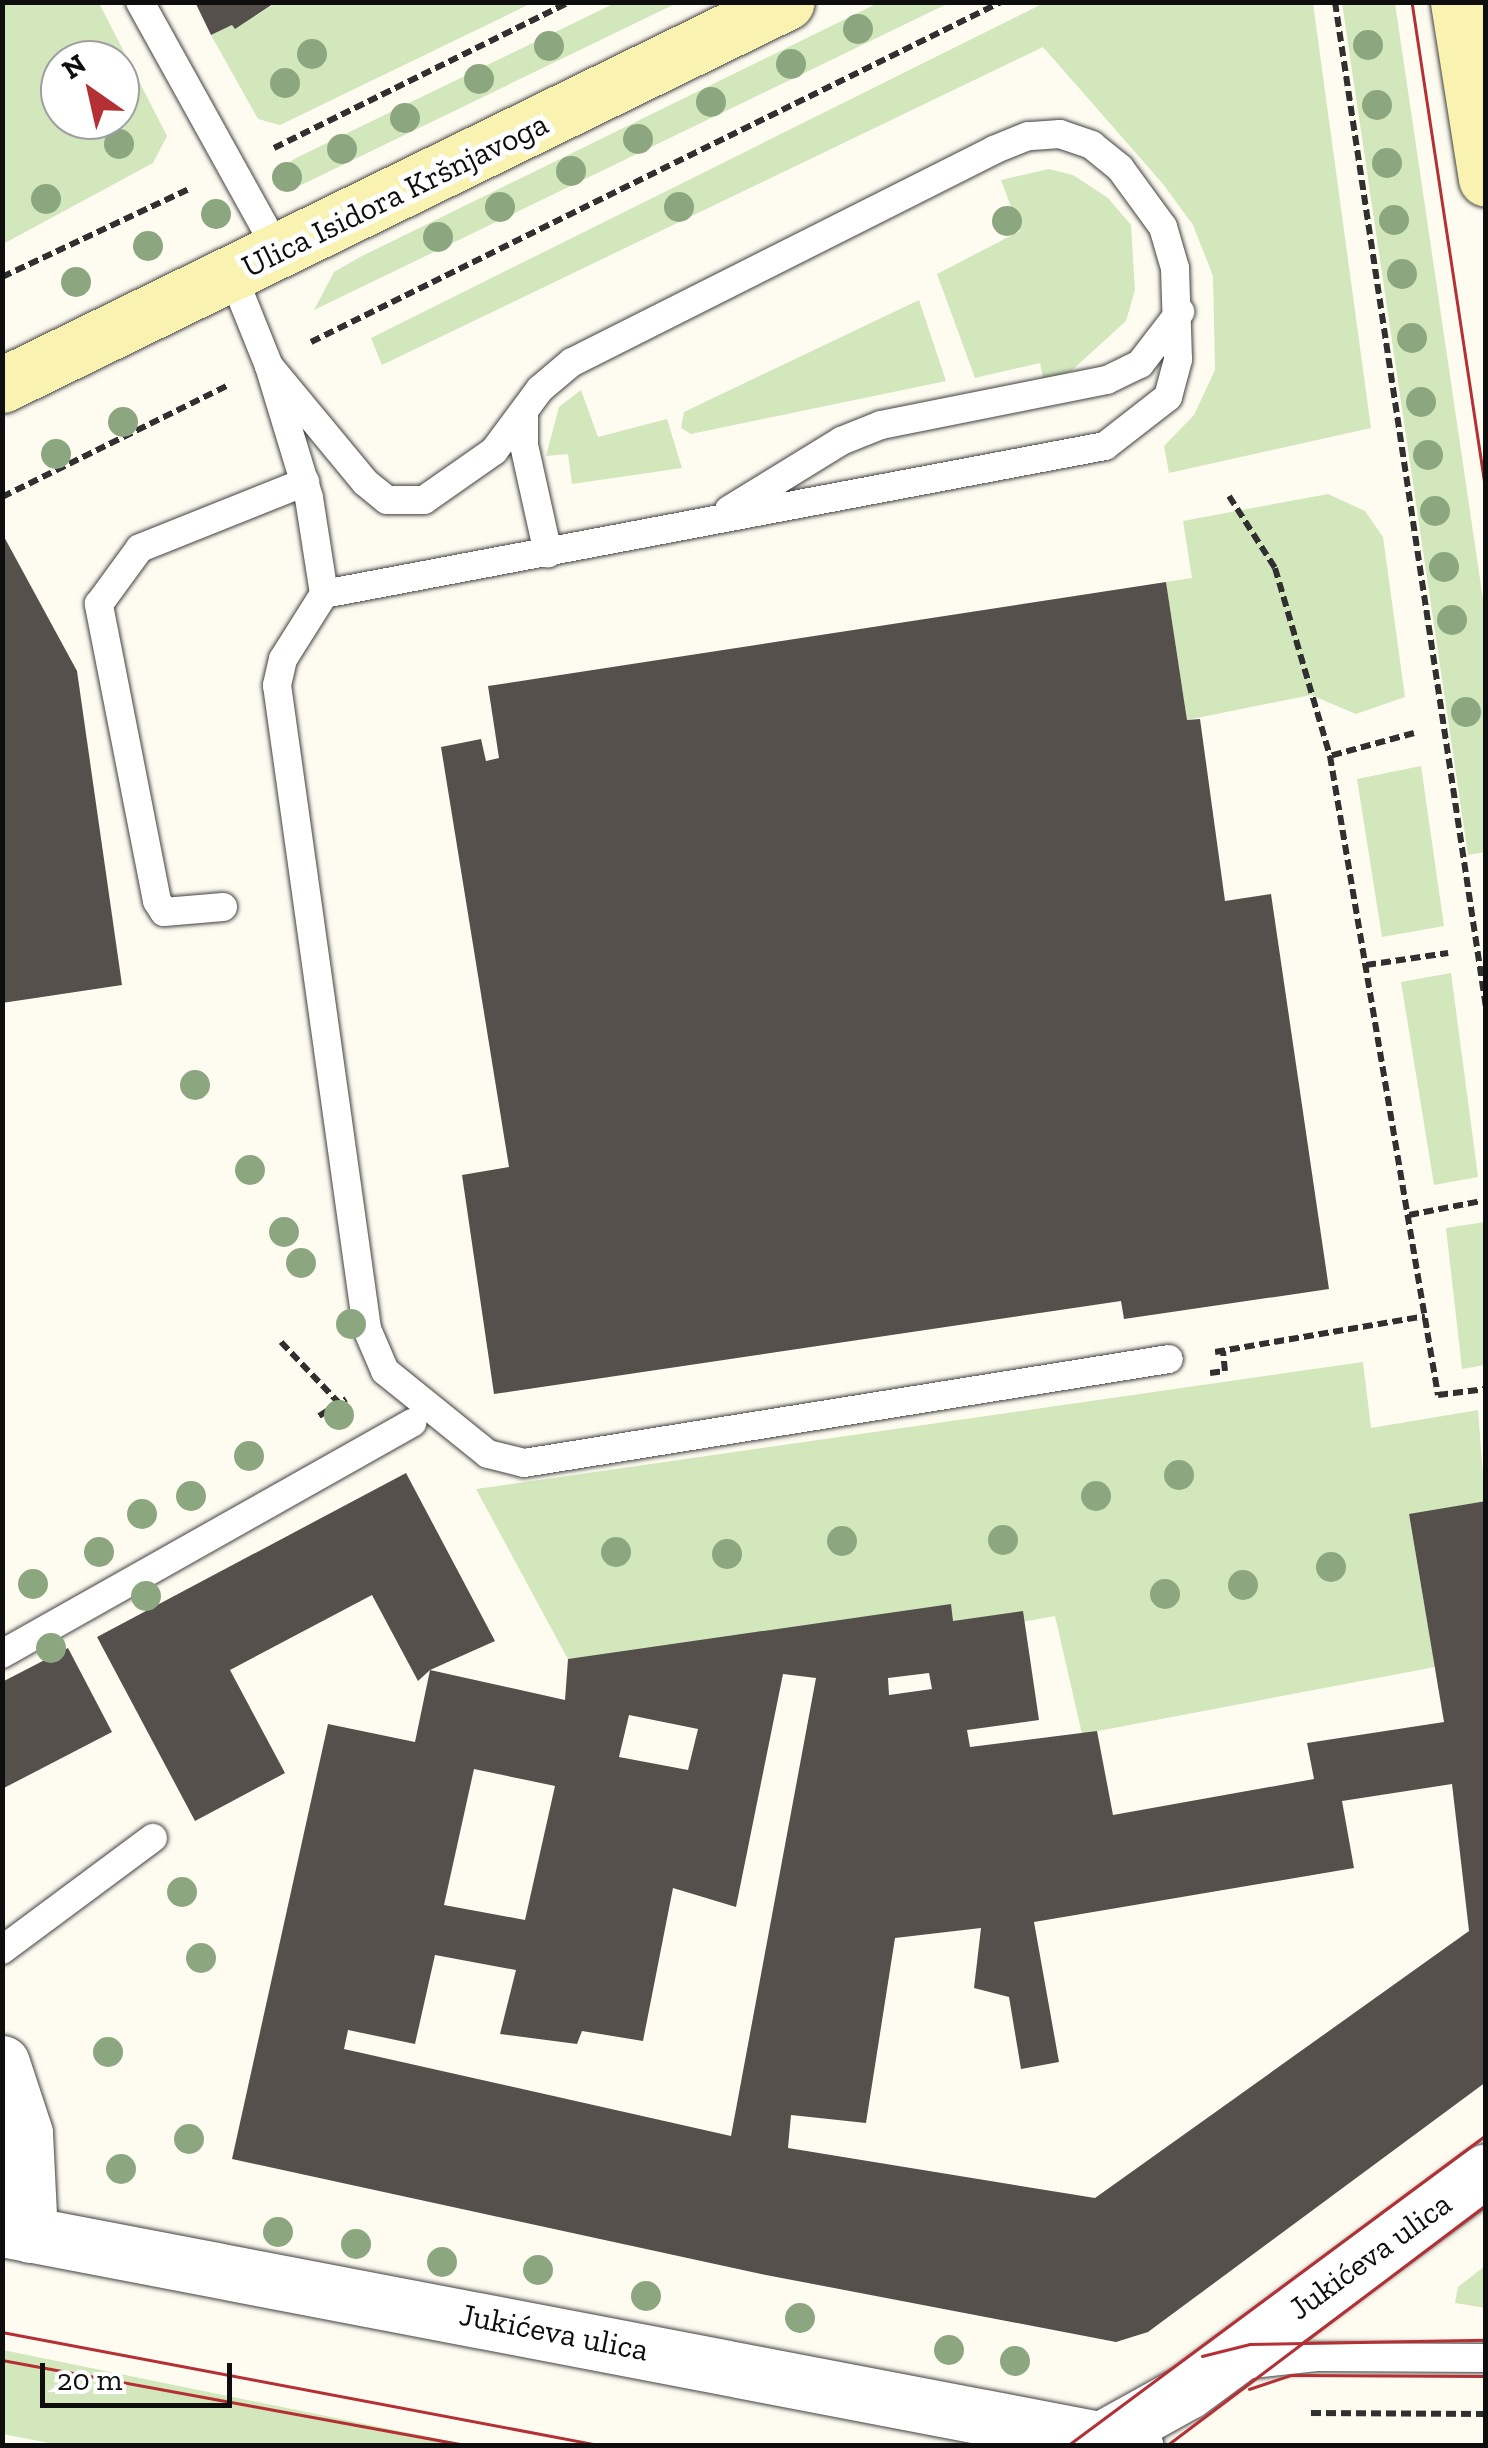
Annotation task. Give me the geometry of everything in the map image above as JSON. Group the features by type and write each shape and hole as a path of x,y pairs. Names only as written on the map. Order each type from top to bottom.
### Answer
{"main road":[{"name":"Ulica Isidora Kršnjavoga","path":"2,385 787,2"},
{"path":"1461,8 1481,119 1486,179"}],"street":[{"path":"2,2064 25,2133 16,2232"},
{"name":"Jukićeva ulica","path":"16,2232 1120,2442 1486,2171"}],"lane":[{"path":"140,2 235,167 255,263 269,366 305,482 324,594 283,659 277,685 367,1329 385,1372 488,1454 524,1463 1169,1359"},
{"path":"269,366 365,482 403,504 450,486 494,451 572,362 1028,136 1060,134 1092,145 1120,168 1163,227 1180,312 1168,397 1105,446 324,594"},
{"path":"711,521 841,442 881,425 1108,380 1140,364 1180,312"},
{"path":"524,413 524,445 548,552"},
{"path":"224,907 164,912 157,902 100,604 140,548 305,482"},
{"path":"2,1654 412,1422"},
{"path":"2,1950 153,1838"},
{"path":"1219,2369 1317,2357 1486,2358"}],"path":[{"path":"2,277 569,2"},
{"path":"311,343 1001,2"},
{"path":"1335,2 1486,1008"},
{"path":"2,497 223,388"},
{"path":"1229,496 1274,568 1330,756 1438,1396 1486,1390"},
{"path":"1330,756 1414,733"},
{"path":"1366,965 1448,953"},
{"path":"1408,1214 1481,1202"},
{"path":"1206,1354 1425,1316"},
{"path":"281,1342 340,1403"},
{"path":"1311,2412 1486,2414"}],"green space":[{"path":"3,2 99,3 118,40 40,40 40,140 140,140 140,83 167,136 153,163 3,244"},
{"path":"276,3 532,3 280,125 258,119 211,35 232,25 235,29"},
{"path":"615,3 677,3 295,188 282,179 284,166 296,158"},
{"path":"878,3 949,3 314,310 334,272 360,257"},
{"path":"1044,3 1313,3 1371,428 1169,473 1164,446 1194,415 1215,370 1213,276 1193,225 1163,184 1043,47 382,365 371,338"},
{"path":"1342,3 1395,3 1485,613 1485,852 1468,855"},
{"path":"1049,169 1073,175 1108,198 1131,225 1135,290 1126,321 1070,372 1043,378 1040,363 975,378 937,274 1020,231 1001,180"},
{"path":"919,300 946,381 691,434 681,428 684,412"},
{"path":"581,390 598,437 667,419 682,468 572,484 568,454 546,456 559,407"},
{"path":"1328,494 1365,511 1383,537 1405,697 1356,714 1311,695 1187,720 1166,582 1192,578 1183,521"},
{"path":"1421,766 1444,926 1382,937 1357,779"},
{"path":"1451,973 1478,1177 1434,1185 1401,982"},
{"path":"1485,1222 1485,1365 1462,1369 1446,1228"},
{"path":"1363,1362 1371,1428 1478,1410 1485,1501 1409,1515 1435,1667 1082,1734 1055,1616 590,1700 476,1489"},
{"path":"1485,2266 1485,2308 1455,2303 1458,2287"},
{"path":"3,2350 468,2445 64,2446 3,2434"}],"building":[{"path":"195,2 276,2 235,29 232,25 211,35"},
{"path":"2,533 77,671 122,985 2,1003"},
{"path":"1166,582 1187,720 1200,719 1225,901 1271,894 1329,1289 1124,1319 1121,1301 494,1394 462,1175 509,1167 441,747 481,739 486,761 499,758 488,686"},
{"path":"406,1473 495,1641 430,1670 418,1681 372,1595 230,1670 285,1773 195,1821 97,1637"},
{"path":"1486,1501 1486,2082 1148,2332 1116,2342 761,2274 232,2159 328,1724 415,1742 430,1670 565,1700 568,1659 951,1604 953,1621 1023,1611 1039,1720 967,1730 970,1747 1097,1731 1113,1815 1314,1779 1307,1743 1444,1722 1409,1514","holes":["929,1673 932,1689 889,1695 888,1678","783,1674 816,1678 731,2136 344,2049 348,2030 415,2044 435,1955 516,1970 500,2034 577,2044 582,2031 643,2041 673,1888 736,1907","629,1715 698,1729 688,1770 619,1757","474,1769 555,1786 525,1920 444,1905","1452,1784 1469,1931 1095,2198 788,2148 791,2115 866,2123 895,1938 981,1928 974,1988 1009,1997 1021,2069 1059,2062 1034,1922 1354,1868 1342,1801"]},
{"path":"68,1648 112,1732 2,1789 2,1682"}],"tram line":[{"path":"1412,2 1486,490"},
{"path":"1067,2446 1486,2135"},
{"path":"1166,2446 1486,2205"},
{"path":"2,2332 604,2446"},
{"path":"1202,2356 1250,2344 1486,2340"},
{"path":"2,2360 470,2446"},
{"path":"1249,2389 1291,2375 1486,2376"}]}
